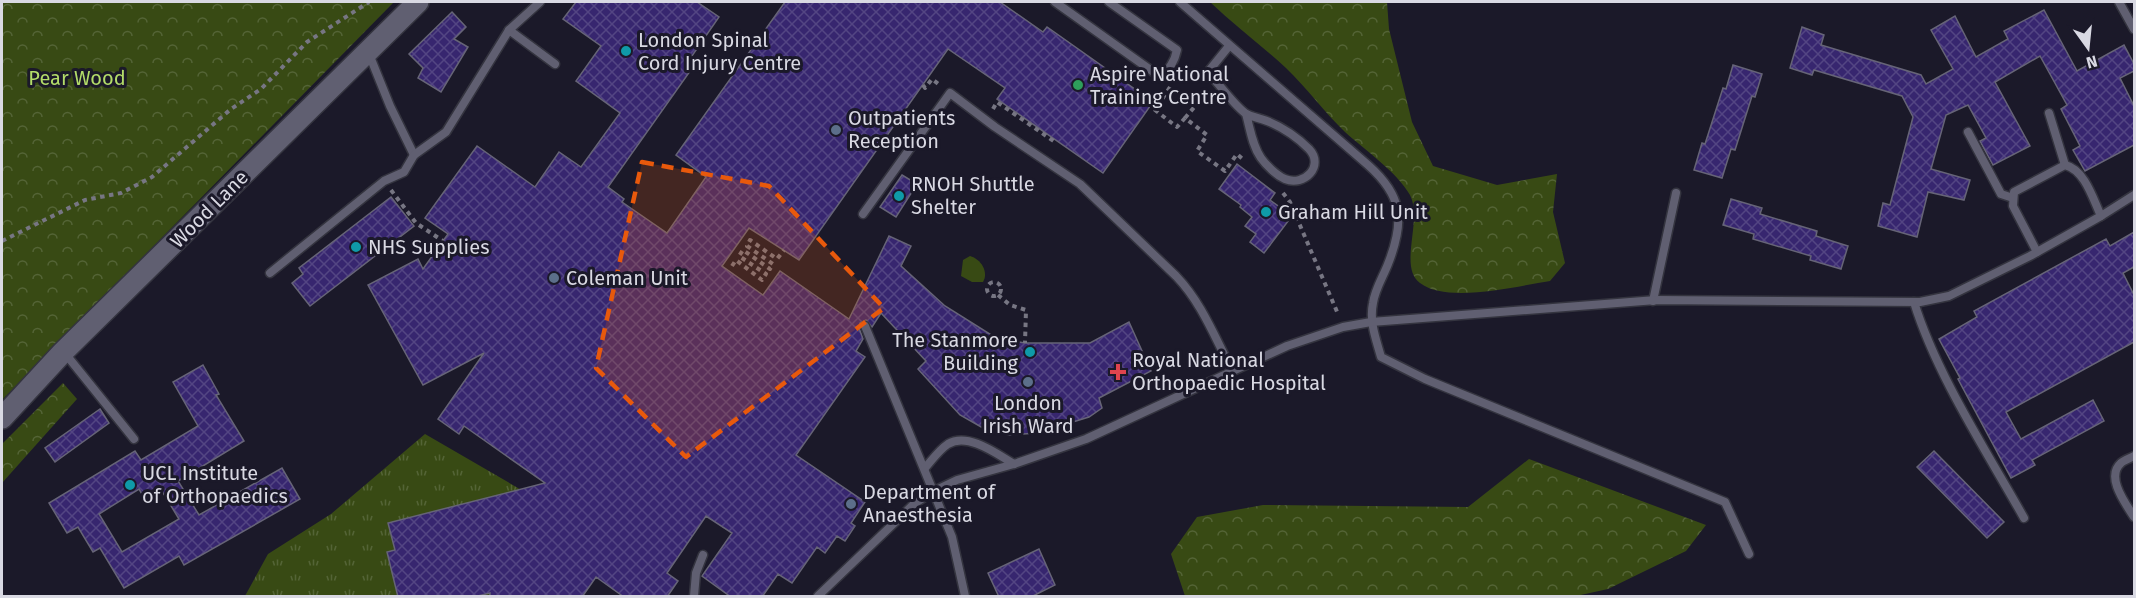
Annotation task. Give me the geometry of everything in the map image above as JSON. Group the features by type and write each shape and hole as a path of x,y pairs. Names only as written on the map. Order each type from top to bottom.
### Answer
{"street":[{"name":"Wood Lane","path":"2,418 63,352 418,2"}],"lane":[{"path":"270,273 384,181 404,172 414,155 447,132 458,117 474,84 509,30 540,2"},
{"path":"1055,2 1159,76 1164,74 1176,58 1177,50 1109,2"},
{"path":"1180,2 1381,176 1395,196 1399,209 1399,228 1389,263 1372,303 1371,322 1381,357 1425,379 1725,502 1749,554"},
{"path":"2119,2 2134,29"},
{"path":"509,30 555,64"},
{"path":"1229,46 1208,72 1246,114 1261,159 1284,179 1293,181 1308,176 1314,170 1315,165 1311,152 1297,138 1270,122 1246,114"},
{"path":"368,52 390,106 414,155"},
{"path":"863,214 950,93 995,127 1080,184 1176,276 1188,288 1203,311 1232,370"},
{"path":"2049,113 2065,165"},
{"path":"1968,132 2001,194 2013,198"},
{"path":"2037,252 2013,206 2013,192 2065,165 2074,167 2084,181 2101,216"},
{"path":"1653,301 1676,193"},
{"path":"818,597 914,504 934,491 957,480 1014,464 1086,439 1232,370 1319,334 1371,322 1653,301 1914,302 1949,296 2037,252 2134,195"},
{"path":"1914,302 1920,321 1950,386 2024,518"},
{"path":"865,326 952,537 965,597"},
{"path":"63,352 134,439"},
{"path":"925,468 948,444 961,440 993,451 1014,464"},
{"path":"2134,456 2121,463 2116,471 2115,480 2134,517"},
{"path":"694,597 696,573 703,555"}],"path":[{"path":"2,241 85,200 121,193 152,177 231,109 261,89 307,42 369,2"},
{"path":"1173,83 1155,110 1177,127 1212,86"},
{"path":"993,110 997,102 1055,142 1057,141"},
{"path":"1185,118 1207,135 1197,151 1225,171 1238,154 1246,161"},
{"path":"384,181 416,223 443,241"},
{"path":"1280,190 1290,202 1336,311"},
{"path":"732,266 736,260 762,280 766,274 739,255 743,250 770,269 773,264 747,246 750,240 777,259 784,250"},
{"path":"998,295 1010,305 1026,310 1024,343"}],"highlighted area":[{"path":"642,162 769,186 884,308 686,457 596,368"}],"green space":[{"name":"Pear Wood","path":"2,2 394,2 2,400"},
{"path":"1210,2 1387,2 1389,29 1412,122 1433,166 1497,185 1557,174 1553,212 1565,263 1550,281 1483,292 1447,292 1432,289 1420,283 1414,276 1411,266 1413,205 1404,186 1337,124 1286,68"},
{"path":"970,256 983,266 985,278 983,282 972,282 961,276 963,260"},
{"path":"63,383 77,399 2,483 2,444"},
{"path":"425,434 580,524 533,596 245,596 268,554 331,514"},
{"path":"1529,459 1706,525 1686,551 1608,589 1576,596 1185,596 1171,554 1197,517 1263,505 1468,507"}],"building":[{"path":"576,2 697,2 719,17 687,63 693,67 608,187 624,199 622,202 667,233 706,177 676,155 785,2 1000,2 1043,32 1047,27 1153,102 1103,173 997,99 1005,88 948,49 799,260 749,228 722,266 763,295 780,271 849,319 889,236 911,246 901,266 945,306 996,338 1025,343 1090,343 1129,322 1151,371 1099,398 1102,408 1089,417 1037,433 1008,435 983,428 960,415 918,369 926,361 881,313 872,327 866,320 860,323 859,328 863,339 856,351 865,357 796,455 865,502 851,523 855,526 845,541 837,536 825,553 817,547 792,583 778,574 762,597 731,597 702,576 732,533 706,516 667,573 678,581 667,597 624,597 596,577 582,597 490,597 490,593 474,597 398,597 387,552 395,550 388,523 545,483 464,426 459,434 438,419 484,353 423,385 368,285 418,259 423,269 448,234 425,218 477,146 535,187 559,152 581,167 620,113 576,81 601,46 563,19"},
{"path":"2044,10 2077,71 2124,45 2134,64 2134,71 2120,78 2134,106 2134,145 2085,171 2073,150 2080,146 2061,109 2067,105 2040,56 1995,82 2030,146 1993,165 1980,141 1986,138 1968,105 1946,115 1931,169 1970,180 1964,200 1928,192 1917,237 1878,226 1883,203 1890,205 1913,117 1902,96 1814,70 1812,75 1790,68 1802,27 1824,35 1821,45 1921,75 1926,84 1953,69 1931,30 1955,16 1976,57 2008,39 2004,31"},
{"path":"452,12 466,27 454,39 468,47 441,92 418,78 423,68 409,54"},
{"path":"1733,65 1762,74 1755,97 1752,96 1735,150 1731,149 1722,178 1694,170 1702,143 1705,144"},
{"name":"Graham Hill Unit","path":"1237,164 1275,193 1270,200 1292,216 1264,253 1250,242 1256,234 1245,226 1252,217 1240,207 1241,205 1219,189"},
{"name":"RNOH Shuttle Shelter","path":"902,175 917,184 896,217 880,207"},
{"name":"NHS Supplies","path":"391,197 414,226 310,306 292,283 303,274 299,268"},
{"path":"1731,199 1762,208 1760,214 1817,231 1816,236 1848,246 1841,269 1810,260 1811,256 1753,239 1754,234 1723,225"},
{"path":"2134,232 2134,267 2123,273 2134,295 2134,342 2006,412 2021,439 2093,400 2104,421 2032,460 2035,465 2011,478 1939,339 1977,317 1974,311 2106,239 2110,246"},
{"path":"203,365 219,394 216,395 244,441 178,481 199,515 282,468 300,499 184,565 179,556 124,588 100,548 93,552 78,527 67,533 49,503 135,451 141,460 198,426 173,382","holes":["139,489 146,501 162,491 179,519 122,552 99,514"]},
{"path":"100,409 109,423 55,462 45,448"},
{"path":"1934,451 2004,522 1987,538 1917,467"},
{"path":"1039,549 1055,585 1031,597 999,597 988,573"}],"place":[{"name":"London Spinal Cord Injury Centre","path":"626,51"},
{"name":"Aspire National Training Centre","path":"1078,85"},
{"name":"Outpatients Reception","path":"836,130"},
{"name":"RNOH Shuttle Shelter","path":"899,196"},
{"name":"Graham Hill Unit","path":"1266,212"},
{"name":"NHS Supplies","path":"356,247"},
{"name":"Coleman Unit","path":"554,278"},
{"name":"The Stanmore Building","path":"1030,352"},
{"name":"Royal National Orthopaedic Hospital","path":"1118,372"},
{"name":"London Irish Ward","path":"1028,382"},
{"name":"UCL Institute of Orthopaedics","path":"130,485"},
{"name":"Department of Anaesthesia","path":"851,504"}]}
